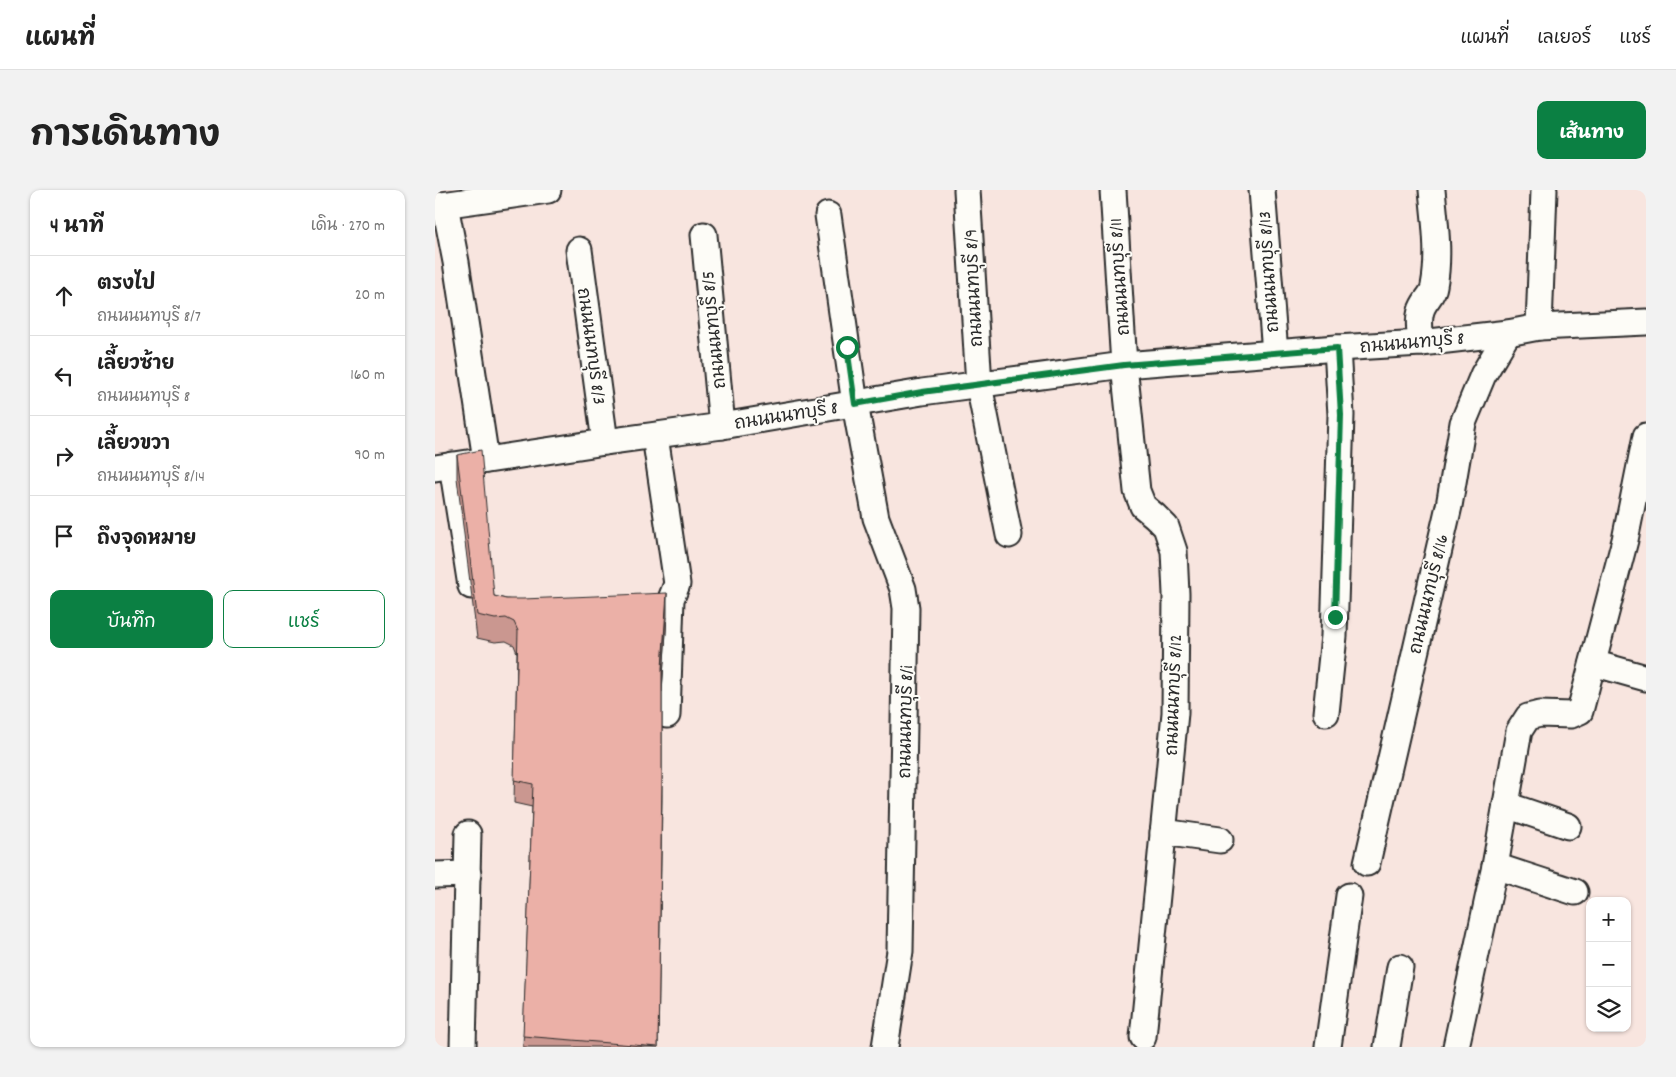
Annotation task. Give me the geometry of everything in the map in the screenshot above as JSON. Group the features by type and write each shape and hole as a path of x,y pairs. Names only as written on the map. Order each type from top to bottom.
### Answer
{"street":[{"path":"487,460 456,262 440,206 548,190"},
{"name":"ถนนนนทบุรี 8/9","path":"967,190 979,385 1009,535"},
{"name":"ถนนนนทบุรี 8/11","path":"1113,190 1124,365"},
{"name":"ถนนนนทบุรี 8/13","path":"1262,190 1275,353"},
{"path":"1421,343 1419,319 1423,306 1434,288 1436,274 1437,250 1432,190"},
{"path":"1539,327 1544,190"},
{"name":"ถนนนนทบุรี 8/i","path":"827,215 855,404 876,518 903,589 906,608 899,951 885,1047"},
{"name":"ถนนนนทบุรี 8/5","path":"704,235 723,426"},
{"name":"ถนนนนทบุรี 8/3","path":"579,250 605,442"},
{"name":"ถนนนนทบุรี 8","path":"444,466 723,426 979,385 1124,365 1421,343 1508,333 1539,327 1646,322"},
{"name":"ถนนนนทบุรี 8/16","path":"1367,864 1449,506 1463,423 1483,375 1508,333"},
{"path":"1326,713 1334,636 1341,415 1337,348"},
{"name":"ถนนนนทบุรี 8/12","path":"1124,365 1137,491 1143,506 1166,528 1174,551 1176,594 1175,713 1143,1037"},
{"path":"655,436 677,584 671,599 667,715"},
{"path":"1456,1047 1495,866 1519,731 1528,717 1540,714 1571,715 1580,711 1593,663 1636,542 1646,436"},
{"path":"444,466 475,610"},
{"path":"1593,663 1646,678"},
{"path":"1506,805 1569,826"},
{"path":"1163,832 1220,840"},
{"path":"463,1047 469,834"},
{"path":"1495,866 1575,892"},
{"path":"435,875 468,874"},
{"path":"1328,1047 1349,896"},
{"path":"1387,1047 1400,967"}],"building":[{"path":"481,450 494,596 506,599 523,599 667,593 662,668 658,1047 523,1036 533,784 514,780 518,631 514,622 506,618 495,619 477,615 457,455"}],"route":[{"path":"847,347 855,404 922,392 1124,365 1337,348 1341,415 1335,617"}]}
